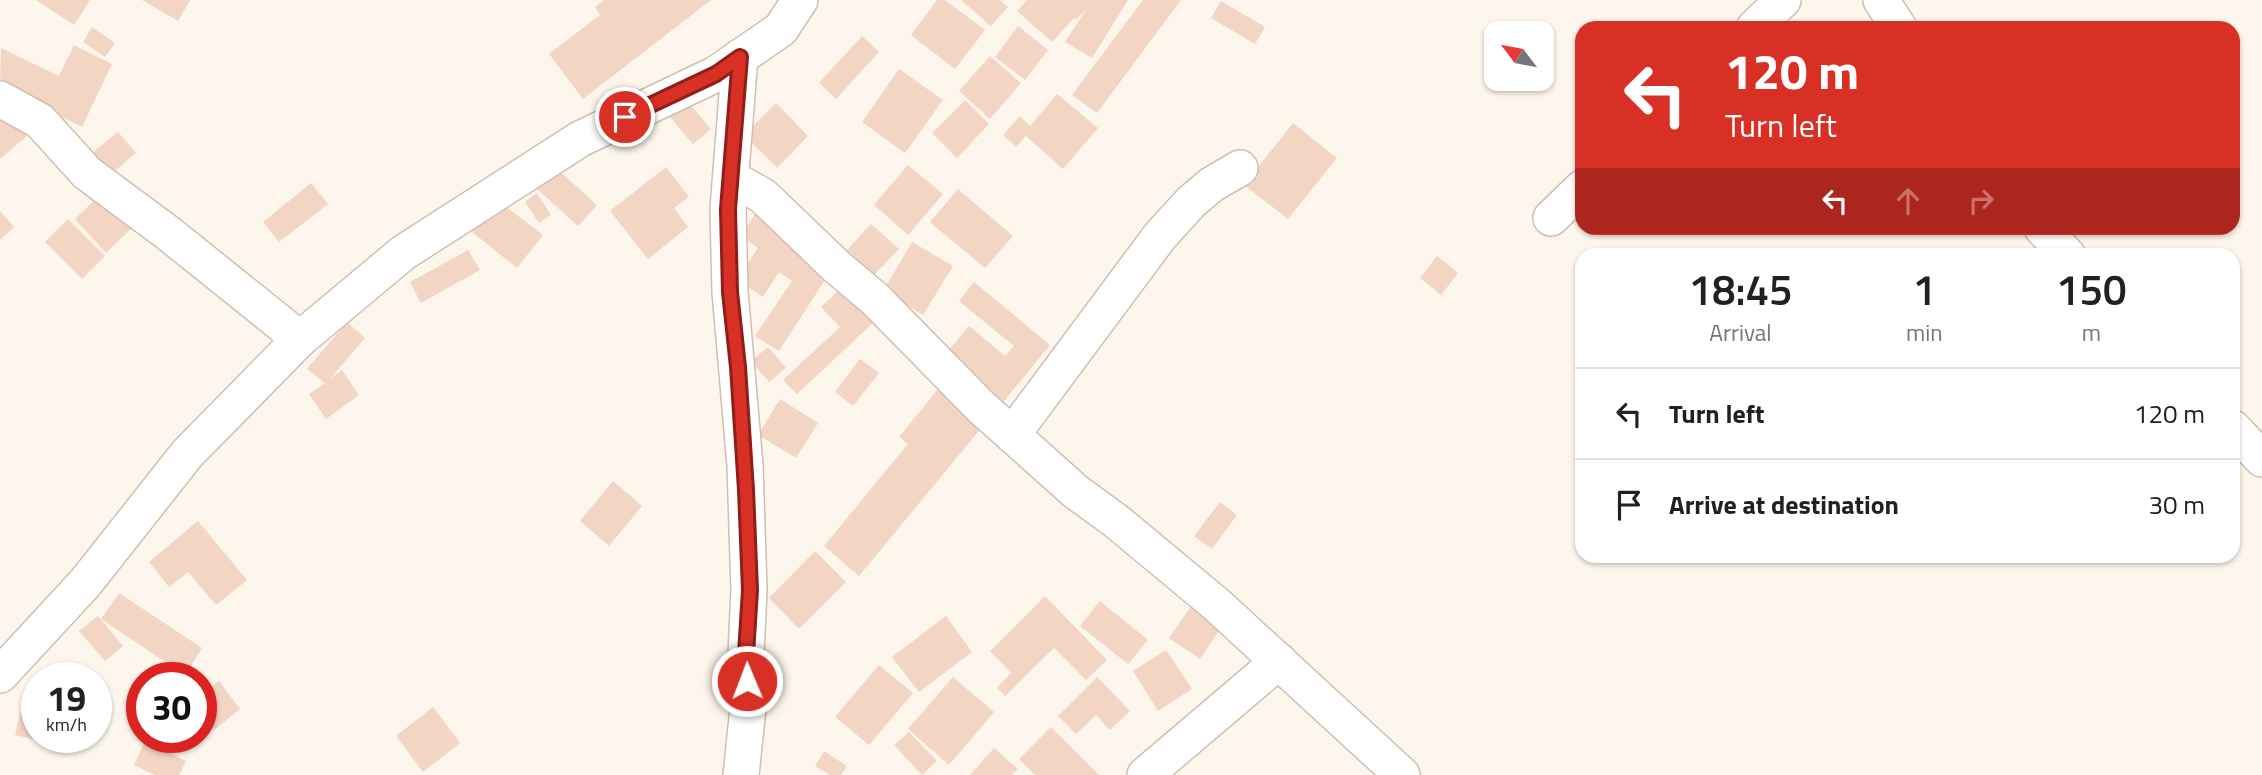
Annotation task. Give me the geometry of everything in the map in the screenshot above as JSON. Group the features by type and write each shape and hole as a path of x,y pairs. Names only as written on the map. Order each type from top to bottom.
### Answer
{"street":[{"path":"0,675 86,582 187,454 300,339 404,253 580,139 716,74 780,29 800,0"},
{"path":"1761,21 1783,0"},
{"path":"1881,0 1894,21"},
{"path":"740,57 728,209 730,292 743,437 750,590 746,654 748,708 741,775"},
{"path":"0,100 40,121 87,173 169,233 300,339"},
{"path":"1012,435 1160,236 1191,202 1211,185 1240,168"},
{"path":"731,178 764,197 837,267 874,298 981,407 1075,491 1116,521 1216,604 1402,775"},
{"path":"1551,218 1575,195"},
{"path":"2048,235 2061,248"},
{"path":"2240,435 2262,459"},
{"path":"1145,775 1279,661"}],"building":[{"path":"36,0 90,0 74,25"},
{"path":"142,0 190,0 178,21"},
{"path":"604,0 711,0 583,99 549,54 600,15 595,7"},
{"path":"937,0 945,0 985,30 955,69 911,35"},
{"path":"961,0 1000,0 1008,7 991,26"},
{"path":"1027,0 1128,0 1092,58 1065,42 1087,8 1052,42 1017,11"},
{"path":"1143,0 1181,0 1097,113 1072,95"},
{"path":"1221,1 1265,27 1255,44 1211,18"},
{"path":"1018,26 1048,50 1025,80 995,57"},
{"path":"92,27 115,43 105,57 83,42"},
{"path":"862,36 879,52 836,99 819,83"},
{"path":"74,45 112,64 82,127 0,87 1,48 59,76"},
{"path":"990,56 1021,83 990,119 959,91"},
{"path":"899,69 943,100 905,153 862,122"},
{"path":"1057,94 1098,128 1063,169 1026,136 1016,147 1003,135 1020,116 1030,126"},
{"path":"965,100 989,124 957,158 932,133"},
{"path":"687,101 711,129 693,144 669,116"},
{"path":"776,103 808,136 777,168 744,135"},
{"path":"4,110 27,136 0,159 0,114"},
{"path":"1293,123 1337,158 1288,219 1244,185"},
{"path":"118,132 136,153 110,175 91,154"},
{"path":"908,165 943,194 908,235 874,205"},
{"path":"554,166 597,205 578,226 535,187"},
{"path":"666,167 689,197 674,208 688,227 648,259 610,211"},
{"path":"311,183 328,204 279,242 263,222"},
{"path":"106,189 138,222 106,253 75,219"},
{"path":"958,189 1013,236 985,268 930,222"},
{"path":"537,193 551,215 539,223 525,202"},
{"path":"497,200 543,235 517,268 472,232"},
{"path":"0,211 14,227 0,240"},
{"path":"755,214 834,266 779,351 755,336 792,281 779,272 763,297 737,280 758,248 741,236"},
{"path":"68,219 105,256 82,279 45,242"},
{"path":"871,224 899,249 874,275 847,250"},
{"path":"912,242 953,266 923,315 883,291"},
{"path":"468,250 480,270 421,303 410,282"},
{"path":"1437,256 1458,273 1441,295 1420,278"},
{"path":"974,282 1050,345 1000,406 942,358 969,326 1005,356 1014,346 959,301"},
{"path":"843,286 875,321 797,394 783,380 840,327 821,307"},
{"path":"347,322 365,338 330,379 342,370 359,395 326,419 309,394 325,383 307,369"},
{"path":"768,347 786,368 769,382 751,361"},
{"path":"860,359 879,373 853,406 835,392"},
{"path":"948,377 993,414 859,576 824,546 908,444 899,437"},
{"path":"780,399 818,423 796,458 758,435"},
{"path":"613,481 642,506 609,546 580,521"},
{"path":"1220,502 1237,515 1212,549 1194,536"},
{"path":"198,521 247,580 216,605 188,572 169,587 149,562"},
{"path":"815,551 846,582 799,629 769,598"},
{"path":"119,593 202,648 193,662 166,662 101,619"},
{"path":"1045,596 1107,660 1086,680 1054,648 1005,696 997,688 1011,673 990,651"},
{"path":"1100,601 1148,640 1128,664 1080,626"},
{"path":"1192,605 1222,626 1200,659 1169,638"},
{"path":"98,616 123,646 105,661 79,631"},
{"path":"946,616 972,652 919,692 892,657"},
{"path":"1166,650 1192,689 1158,711 1133,671"},
{"path":"879,665 913,693 869,745 835,717"},
{"path":"953,677 994,712 949,765 908,729"},
{"path":"1097,677 1130,711 1110,730 1096,715 1076,734 1058,716"},
{"path":"219,681 240,709 217,728"},
{"path":"433,707 460,743 423,772 396,736"},
{"path":"21,710 21,736 15,735"},
{"path":"1051,727 1099,775 1035,775 1019,759"},
{"path":"909,732 937,761 922,775 894,745"},
{"path":"994,748 1018,769 1012,775 970,775"},
{"path":"824,751 847,766 841,775 830,775 815,766"},
{"path":"140,753 170,753 186,761 179,775 155,775 134,765"}],"route":[{"path":"625,117 716,74 740,57 728,209 730,292 746,490 750,590 747,681"}]}
